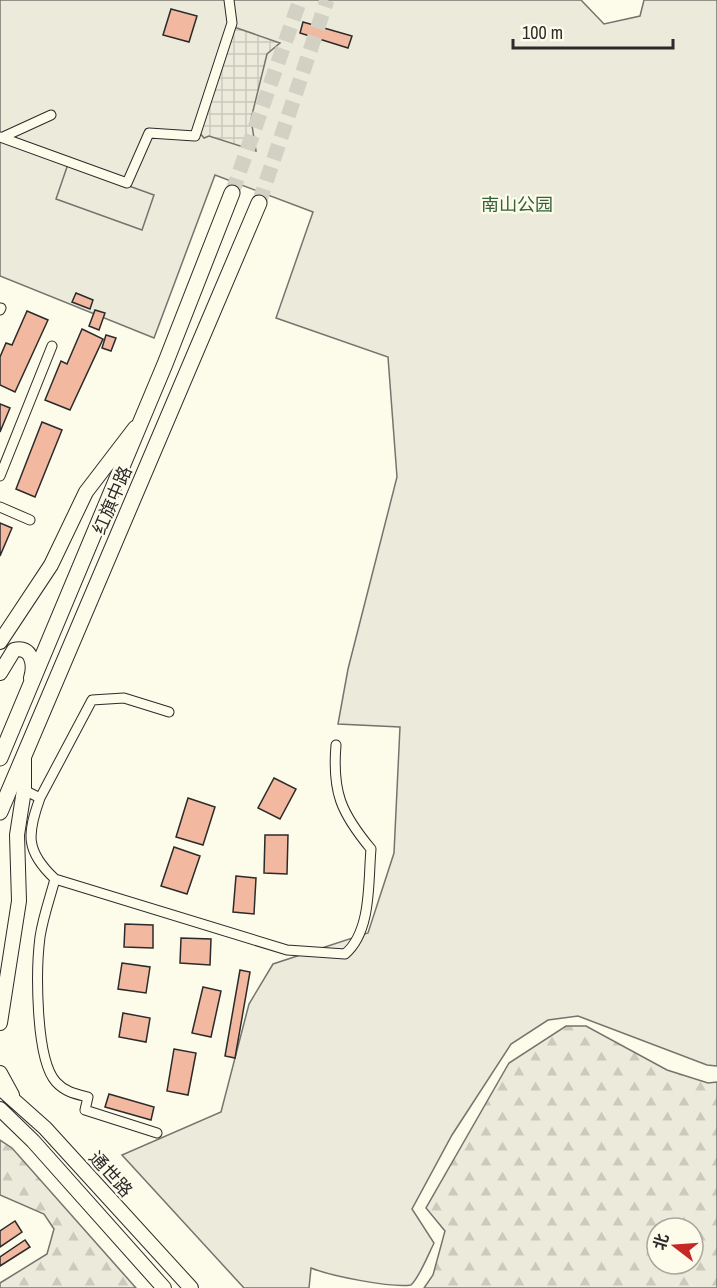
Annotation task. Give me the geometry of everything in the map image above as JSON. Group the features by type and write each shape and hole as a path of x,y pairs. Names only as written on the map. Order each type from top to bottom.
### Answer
{"main road":[{"name":"红旗中路","path":"0,758 20,716 232,193"},
{"name":"红旗中路","path":"0,812 259,203"},
{"path":"0,642 51,565 86,492 140,422"},
{"path":"0,674 14,650 21,649 30,655 33,669 20,716"},
{"path":"0,1023 19,901 17,835 24,790 24,759"},
{"path":"0,1072 13,1097"},
{"name":"通世路","path":"0,1088 13,1097 45,1128 191,1288"},
{"name":"通世路","path":"0,1109 33,1141 164,1288"},
{"path":"0,1125 33,1141"}],"street":[{"path":"2,137 127,183 149,133 195,136 232,23 229,0"},
{"path":"2,137 51,115"},
{"path":"0,476 52,346"},
{"path":"0,507 30,520"},
{"path":"169,712 124,698 92,700 40,798 31,823 30,841 43,866 55,879 287,950 345,954 353,947 365,916 371,849 353,828 336,795 336,745"},
{"path":"24,790 40,798"},
{"path":"55,879 43,923 39,952 40,1041 46,1062 54,1080 65,1091 88,1097 85,1110 157,1133"}],"green space":[{"name":"南山公园","path":"0,0 581,0 604,24 640,16 644,0 717,0 717,1066 707,1065 578,1016 548,1020 511,1044 452,1135 412,1209 434,1243 411,1285 361,1281 311,1268 309,1288 244,1288 122,1155 221,1112 249,1004 273,964 368,933 394,853 400,727 338,724 348,669 397,477 388,357 276,318 313,212 215,175 154,338 0,276"},
{"path":"566,1026 586,1026 667,1070 708,1083 717,1082 717,1288 424,1288 433,1275 445,1231 426,1208 509,1063"},
{"path":"0,1140 12,1148 136,1288 0,1288 0,1283 47,1254 54,1229 44,1214 0,1195"}],"shaded area":[{"path":"234,27 280,43 267,54 251,119 256,151 209,136 204,138 199,132"},
{"path":"68,164 154,195 142,230 56,199"}],"building":[{"path":"171,9 197,16 189,42 163,35"},
{"path":"303,22 352,36 348,48 300,33"},
{"path":"76,293 93,300 90,309 72,302"},
{"path":"95,310 105,313 99,330 89,326"},
{"path":"27,311 48,320 15,392 0,385 0,357 6,343 12,345"},
{"path":"82,329 103,339 70,410 45,400 61,361 67,364"},
{"path":"106,335 116,338 111,351 102,348"},
{"path":"0,404 10,408 0,432"},
{"path":"42,422 62,430 35,497 16,489"},
{"path":"0,523 12,528 0,556"},
{"path":"274,778 296,789 280,819 258,808"},
{"path":"188,798 215,807 203,845 176,837"},
{"path":"265,835 288,835 287,874 264,873"},
{"path":"174,847 200,856 187,894 161,886"},
{"path":"236,876 256,878 254,914 233,912"},
{"path":"125,924 153,925 153,948 124,947"},
{"path":"181,938 211,939 210,965 180,963"},
{"path":"122,963 150,967 146,993 118,989"},
{"path":"240,970 250,972 235,1058 225,1056"},
{"path":"203,987 221,991 211,1037 192,1033"},
{"path":"123,1013 150,1018 146,1042 119,1037"},
{"path":"174,1049 196,1053 188,1095 167,1091"},
{"path":"109,1094 154,1107 151,1120 105,1107"},
{"path":"15,1221 22,1232 0,1247 0,1231"},
{"path":"25,1240 30,1247 0,1266 0,1257"}],"tunnel":[{"path":"232,193 300,0"},
{"path":"259,203 327,0"}]}
